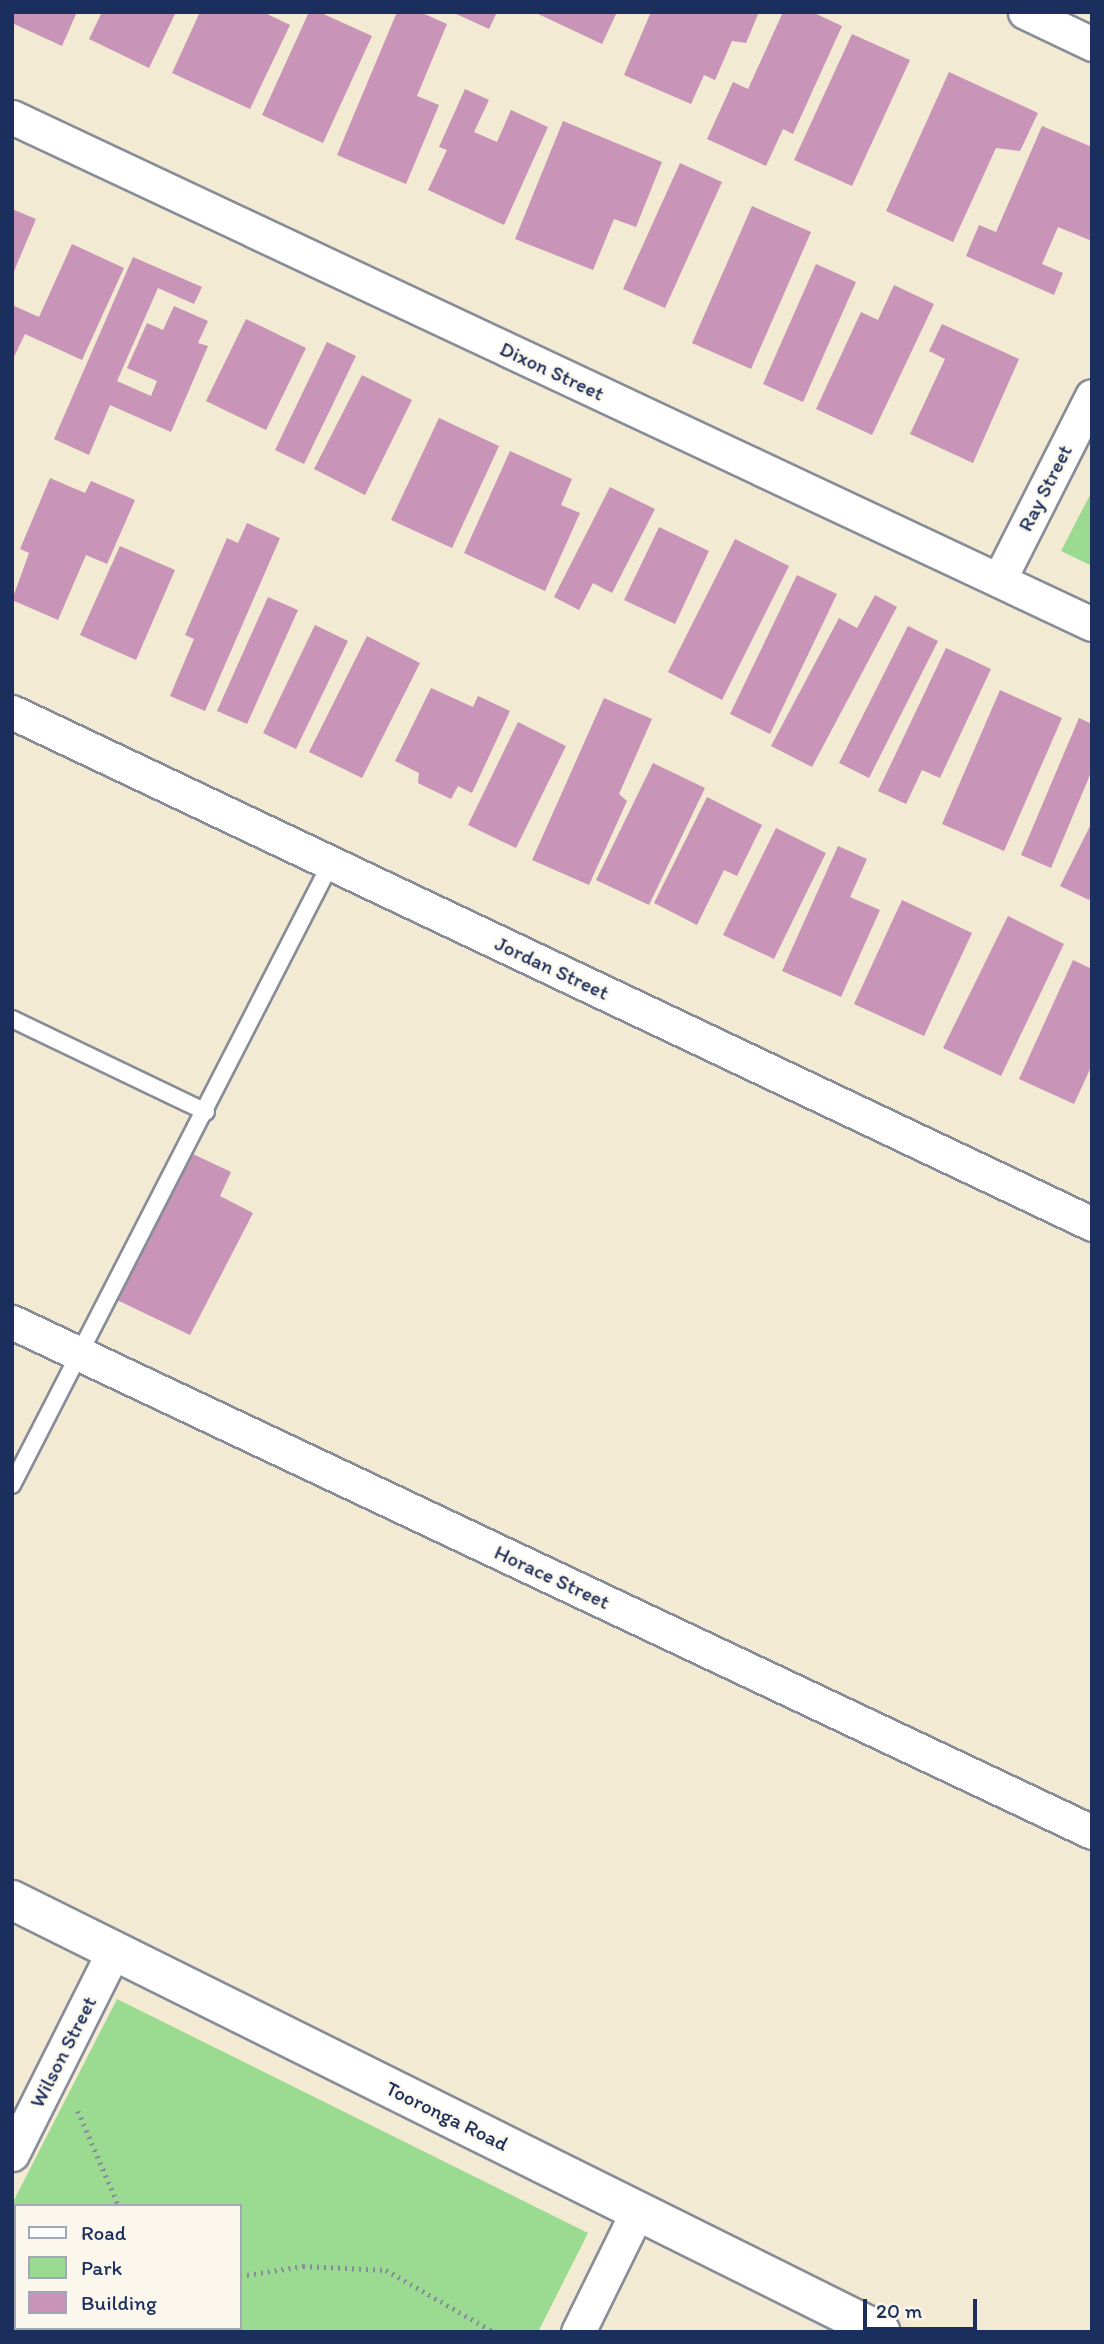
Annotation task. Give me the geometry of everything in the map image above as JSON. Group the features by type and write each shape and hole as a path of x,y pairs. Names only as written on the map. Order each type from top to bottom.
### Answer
{"main road":[{"name":"Tooronga Road","path":"12,1900 881,2332"}],"street":[{"path":"1025,12 1085,30"},
{"name":"Dixon Street","path":"12,117 1092,624"},
{"name":"Ray Street","path":"999,580 1092,396"},
{"name":"Jordan Street","path":"12,712 1092,1224"},
{"name":"Horace Street","path":"12,1321 1092,1832"},
{"name":"Wilson Street","path":"12,2154 114,1950"},
{"path":"578,2332 638,2210"}],"lane":[{"path":"12,1485 82,1354 331,863"},
{"path":"12,1019 206,1112"}],"path":[{"path":"78,2111 118,2204"},
{"path":"242,2276 303,2266 386,2270 494,2332"}],"green space":[{"path":"1092,491 1092,566 1061,551"},
{"path":"117,1999 588,2233 538,2332 222,2332 218,2330 242,2330 242,2204 14,2204 14,2228 12,2204"}],"building":[{"path":"12,12 77,12 62,46 12,23"},
{"path":"102,12 176,12 149,68 89,39"},
{"path":"200,12 263,12 290,25 250,109 172,73"},
{"path":"309,12 319,12 372,36 323,143 262,115"},
{"path":"397,12 420,12 447,24 417,96 439,105 406,184 337,155"},
{"path":"452,12 497,12 489,29"},
{"path":"534,12 617,12 602,44"},
{"path":"651,12 759,12 746,43 732,41 715,80 704,75 691,104 624,75"},
{"path":"783,12 812,12 842,26 793,134 783,129 766,166 707,139 733,82 748,89"},
{"path":"852,34 910,60 852,186 794,160"},
{"path":"949,72 1038,113 1020,151 996,148 953,242 886,211"},
{"path":"465,89 489,100 474,132 497,142 511,110 548,127 504,225 428,190 447,150 439,147"},
{"path":"563,121 662,162 636,227 614,219 593,270 515,239"},
{"path":"1042,126 1092,147 1092,241 1058,227 1042,264 1063,273 1054,295 966,256 979,225 996,232"},
{"path":"680,163 722,182 665,308 623,289"},
{"path":"752,206 811,232 751,369 692,343"},
{"path":"12,209 36,219 12,276"},
{"path":"72,244 124,268 82,360 25,334 12,361 12,305 39,317"},
{"path":"133,257 202,287 194,304 158,288 117,381 151,396 157,381 127,368 147,323 163,330 174,306 208,321 198,343 208,346 171,432 110,405 89,455 54,439"},
{"path":"816,264 856,282 803,402 763,384"},
{"path":"894,285 934,304 872,435 816,409 861,312 878,320"},
{"path":"246,319 306,348 266,430 206,401"},
{"path":"942,324 1019,359 973,463 910,434 945,359 929,351"},
{"path":"327,342 356,356 304,464 275,450"},
{"path":"362,375 412,400 365,495 314,469"},
{"path":"439,418 499,446 452,548 391,520"},
{"path":"510,451 572,479 561,505 580,513 545,591 464,553"},
{"path":"50,478 85,493 91,481 135,500 107,564 86,555 58,620 12,600 29,553 20,549"},
{"path":"610,487 655,509 612,593 593,583 579,610 554,597"},
{"path":"247,523 280,538 205,711 170,696 194,639 185,635 227,538 238,543"},
{"path":"659,527 709,551 675,624 624,600"},
{"path":"735,539 789,566 722,700 668,672"},
{"path":"120,546 175,570 136,660 80,635"},
{"path":"797,575 837,594 770,734 730,714"},
{"path":"875,595 897,607 812,767 771,746 839,618 857,628"},
{"path":"268,597 298,610 247,724 217,711"},
{"path":"315,625 348,641 296,749 263,733"},
{"path":"908,626 938,641 869,778 839,763"},
{"path":"367,636 420,663 362,778 309,752"},
{"path":"946,648 991,669 940,778 922,770 906,804 878,791"},
{"path":"431,688 473,707 478,696 510,711 472,793 458,786 451,799 418,783 419,773 395,761"},
{"path":"1000,690 1062,718 1004,851 942,824"},
{"path":"604,698 652,719 619,794 627,801 589,885 532,860"},
{"path":"1079,718 1092,724 1092,770 1051,868 1021,855"},
{"path":"518,722 566,746 516,848 468,825"},
{"path":"653,763 705,788 649,905 596,880"},
{"path":"707,797 762,825 737,876 724,870 697,925 654,903"},
{"path":"1092,822 1092,894 1089,900 1060,886"},
{"path":"776,828 826,853 774,959 723,935"},
{"path":"838,846 867,859 850,897 880,910 841,997 782,971"},
{"path":"902,900 972,933 924,1036 854,1004"},
{"path":"1008,916 1064,944 1001,1076 943,1048"},
{"path":"1073,960 1092,969 1092,1065 1074,1104 1019,1079"},
{"path":"193,1154 231,1172 220,1196 253,1213 190,1335 117,1300"}]}
